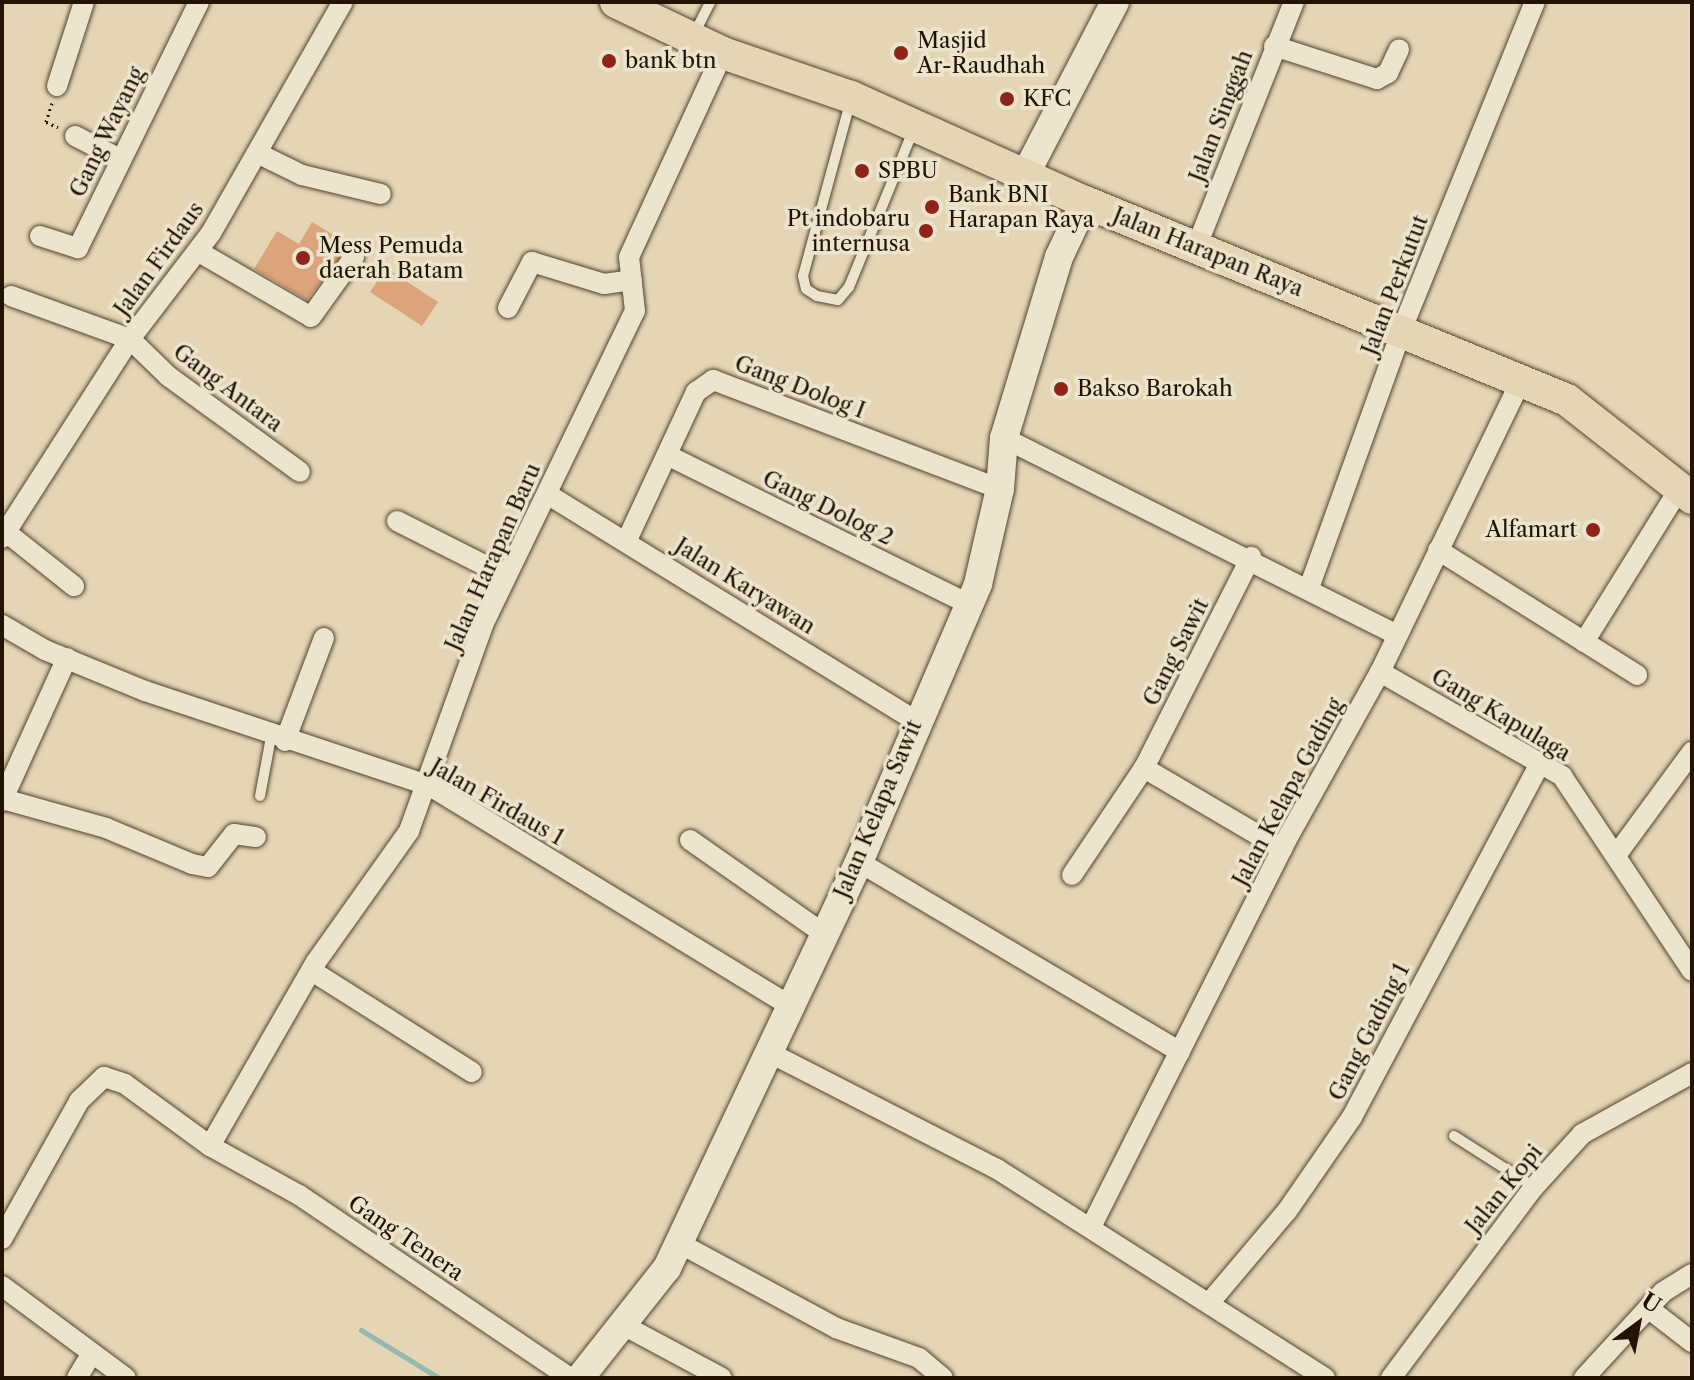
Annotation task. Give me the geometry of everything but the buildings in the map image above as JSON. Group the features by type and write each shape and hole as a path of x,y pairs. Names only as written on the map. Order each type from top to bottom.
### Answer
{"main road":[{"name":"Jalan Harapan Raya","path":"616,2 723,53 851,97 1085,202 1402,329 1567,400 1686,492"},
{"path":"1025,175 1115,2"},
{"name":"Jalan Kelapa Sawit","path":"580,1378 623,1325 679,1243 859,862 916,721 969,604 1000,489 1004,438 1059,257 1085,202"}],"street":[{"path":"57,86 84,2"},
{"name":"Gang Wayang","path":"40,236 78,248 199,2"},
{"name":"Jalan Firdaus","path":"4,535 130,339 199,252 343,2"},
{"name":"Jalan Singgah","path":"1196,248 1294,2"},
{"name":"Jalan Perkutut","path":"1309,588 1402,329 1535,2"},
{"path":"1274,46 1377,79 1388,73 1399,49"},
{"name":"Jalan Harapan Baru","path":"210,1146 312,971 409,831 430,786 506,576 635,311 629,257 723,53"},
{"path":"75,136 120,159"},
{"path":"257,153 302,175 381,194"},
{"path":"199,252 311,317 354,257"},
{"path":"508,308 532,262 604,284 632,280"},
{"path":"11,296 130,339"},
{"name":"Gang Antara","path":"130,339 168,376 300,472"},
{"name":"Gang Dolog I","path":"626,542 696,392 713,380 1000,489"},
{"name":"Jalan Kelapa Gading","path":"1092,1225 1282,849 1380,672 1521,380"},
{"path":"1004,438 1251,557 1397,635"},
{"name":"Gang Dolog 2","path":"667,455 969,604"},
{"path":"1584,642 1686,492"},
{"name":"Jalan Karyawan","path":"547,494 916,721"},
{"path":"397,521 506,576"},
{"path":"4,535 74,586"},
{"path":"1438,550 1637,675"},
{"name":"Gang Sawit","path":"1072,875 1144,768 1251,557"},
{"name":"Jalan Firdaus 1","path":"2,625 67,658 278,739 430,786 789,1005"},
{"path":"278,739 324,638"},
{"path":"67,658 2,800 106,828 192,864 208,867 234,834 256,837"},
{"name":"Gang Kapulaga","path":"1380,672 1540,764 1577,793 1692,971"},
{"path":"1617,854 1692,752"},
{"name":"Gang Gading 1","path":"1210,1302 1287,1211 1352,1117 1540,764"},
{"path":"1144,768 1282,849"},
{"path":"690,840 824,934"},
{"path":"859,862 1180,1052"},
{"path":"312,971 472,1072"},
{"path":"770,1053 997,1169 1092,1225 1325,1378"},
{"name":"Jalan Kopi","path":"1391,1378 1534,1187 1582,1134 1692,1073"},
{"name":"Gang Tenera","path":"2,1239 79,1101 104,1077 125,1084 210,1146 299,1195 570,1378"},
{"path":"679,1243 836,1328 919,1358 943,1378"},
{"path":"1584,1378 1648,1308 1692,1274"},
{"path":"2,1286 126,1378"},
{"path":"1648,1308 1692,1342"},
{"path":"623,1325 722,1378"},
{"path":"77,1378 92,1353"}],"lane":[{"path":"692,38 710,2"},
{"path":"851,97 803,276 806,289 817,296 838,300 849,287 915,126"},
{"path":"260,796 278,739"},
{"path":"1454,1136 1534,1187"}],"path":[{"path":"57,86 46,122 75,136"}],"waterway":[{"path":"361,1330 439,1378"}],"place":[{"name":"Masjid Ar-Raudhah","path":"901,53"},
{"name":"bank btn","path":"609,61"},
{"name":"KFC","path":"1007,99"},
{"name":"SPBU","path":"862,171"},
{"name":"Bank BNI Harapan Raya","path":"932,207"},
{"name":"Pt indobaru internusa","path":"926,231"},
{"name":"Mess Pemuda daerah Batam","path":"303,258"},
{"name":"Bakso Barokah","path":"1061,389"},
{"name":"Alfamart","path":"1593,530"}]}
